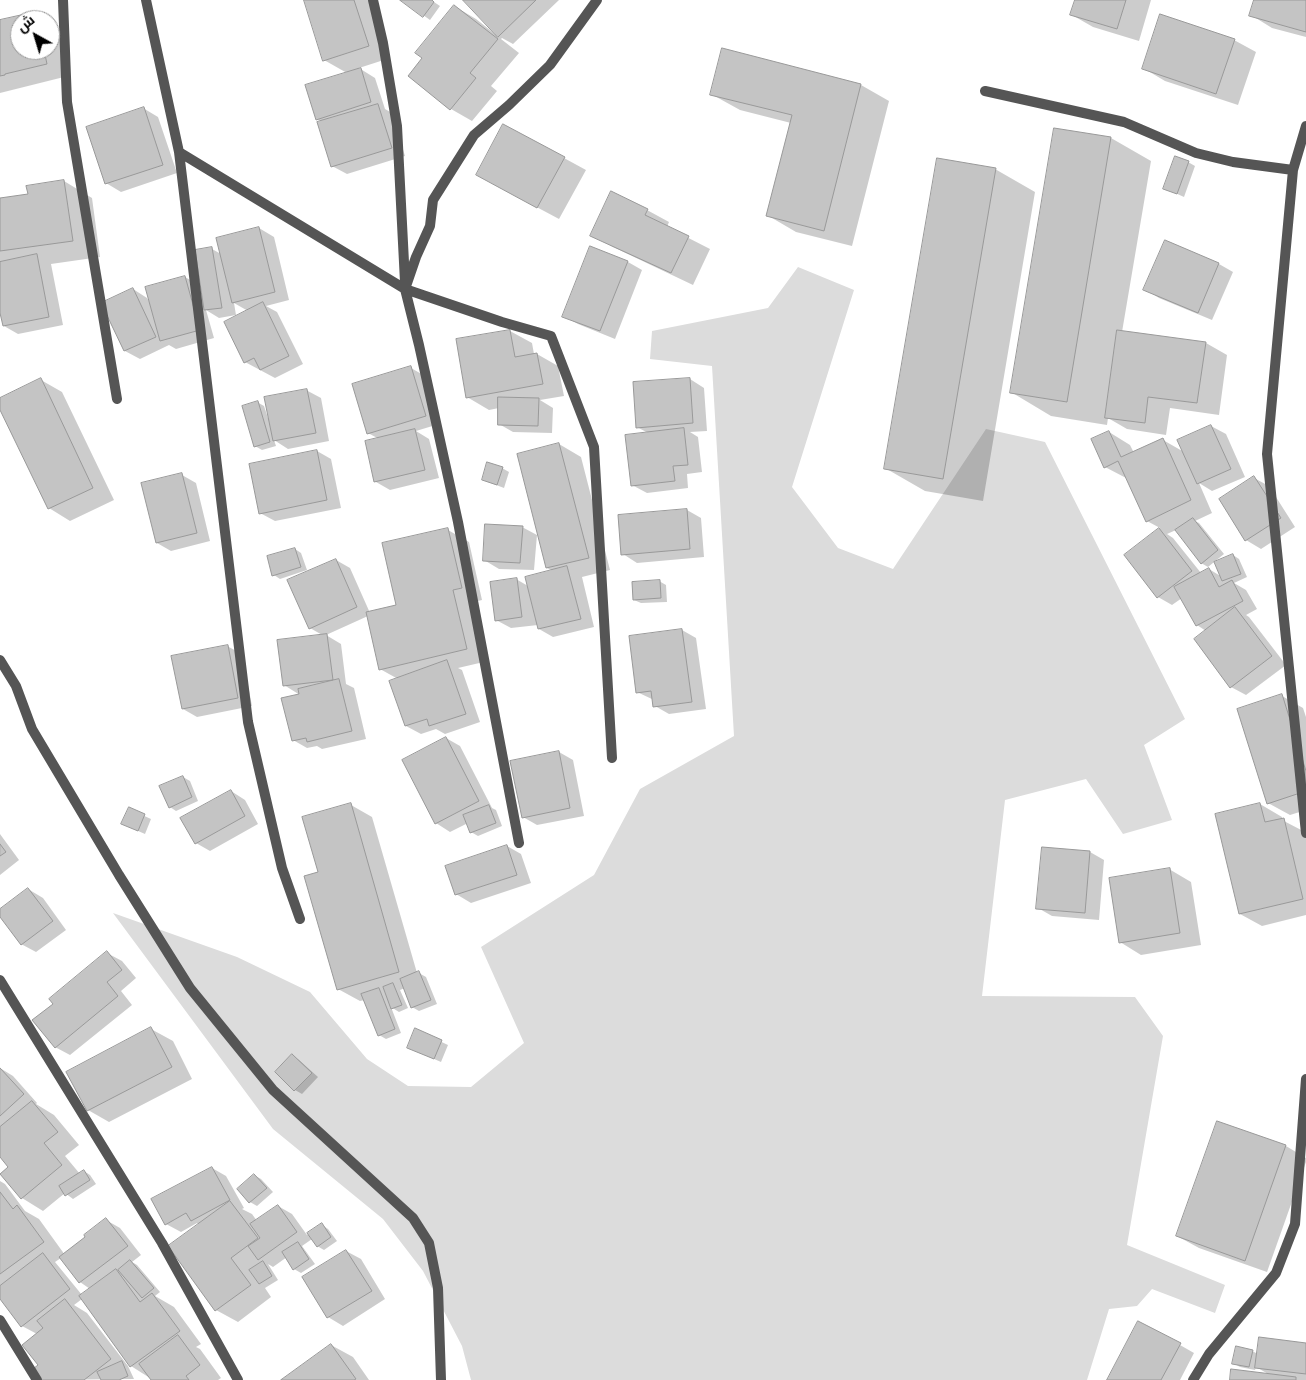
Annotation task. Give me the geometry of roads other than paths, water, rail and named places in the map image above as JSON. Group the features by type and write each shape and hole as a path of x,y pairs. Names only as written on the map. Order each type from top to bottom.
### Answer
{"street":[{"path":"64,0 67,102 117,399"},
{"path":"146,0 179,152 248,722 282,868 300,919"},
{"path":"373,0 383,43 397,126 405,289 420,345 458,522 519,844"},
{"path":"405,289 416,257 430,226 433,200 474,135 550,66 597,0"},
{"path":"985,91 1124,122 1196,152 1233,162 1293,170"},
{"path":"1306,126 1293,170 1268,454 1306,833"},
{"path":"179,152 405,289 502,322 551,336 594,447 612,758"},
{"path":"0,660 16,686 32,729 119,875 190,988 273,1090 413,1218 429,1243 438,1288 441,1380"},
{"path":"0,980 162,1243 238,1380"},
{"path":"1193,1380 1209,1354 1276,1273 1295,1224 1306,1079"},
{"path":"0,1320 36,1380"}]}
